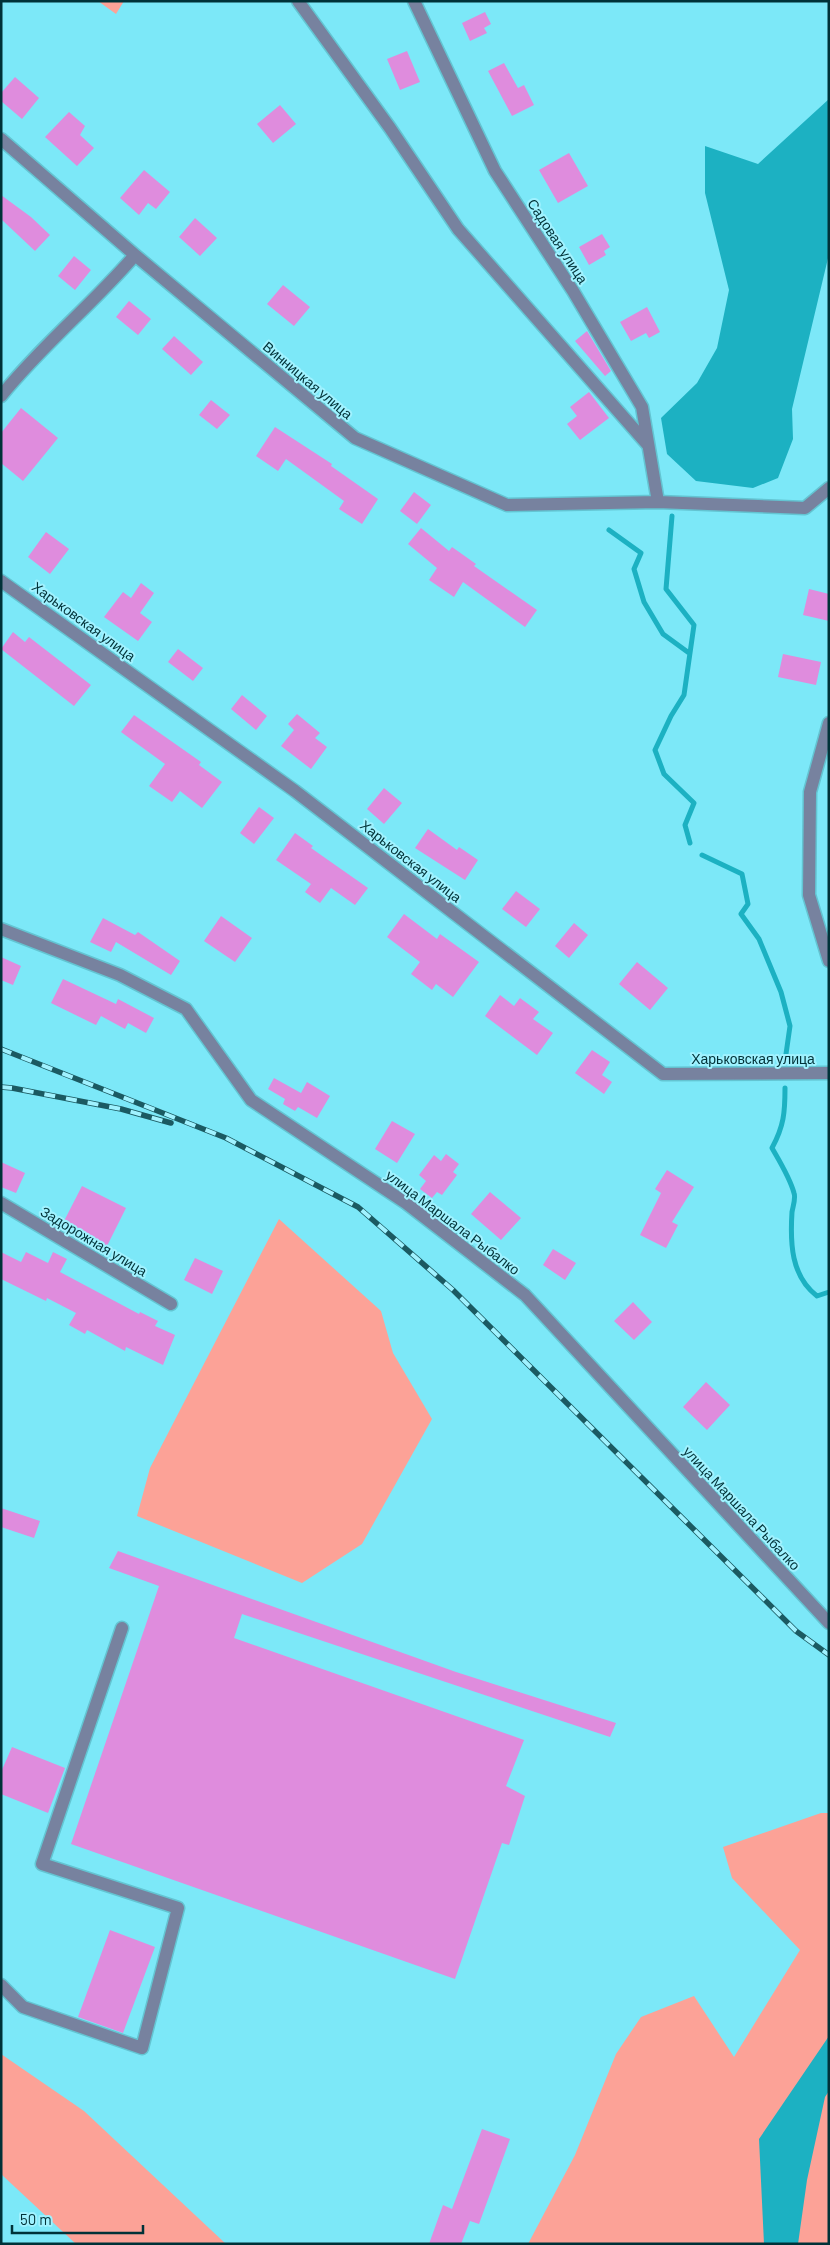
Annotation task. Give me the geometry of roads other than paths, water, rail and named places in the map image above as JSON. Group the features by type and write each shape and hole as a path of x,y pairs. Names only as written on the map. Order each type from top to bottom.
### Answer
{"street":[{"path":"298,1 390,128 458,229 648,445"},
{"name":"Садовая улица","path":"414,1 495,171 574,291 642,407 658,502"},
{"name":"Винницкая улица","path":"1,139 135,255 355,438 507,505 658,502 805,508 829,488"},
{"path":"1,396 25,366 112,282 135,255"},
{"name":"Харьковская улица","path":"1,581 295,791 664,1074 829,1073"},
{"path":"829,723 810,792 809,895 829,961"},
{"name":"улица Маршала Рыбалко","path":"1,929 120,975 186,1009 251,1100 406,1203 525,1295 829,1624"},
{"name":"Задорожная улица","path":"1,1203 171,1304"},
{"path":"1,1984 23,2007 142,2048 178,1908 42,1864 122,1628"}],"water":[{"path":"829,99 829,254 792,409 793,439 778,478 753,488 696,481 667,454 661,418 697,383 717,348 729,290 705,193 705,146 758,164"},
{"path":"829,2036 829,2091 825,2097 807,2180 798,2244 764,2244 759,2139"}],"waterway":[{"path":"672,516 666,589 694,625 684,695 671,716 655,750 664,774 694,803 685,825 690,843"},
{"path":"609,530 641,553 634,569 644,602 663,634 689,653"},
{"path":"702,855 742,874 748,904 741,914 759,939 781,992 790,1026 786,1054"},
{"path":"785,1088 783,1119 772,1148 795,1195 791,1224 794,1258 797,1269 808,1288 817,1296 829,1292"}],"railway":[{"path":"1,1049 226,1138 358,1207 453,1290 796,1631 829,1655"},
{"path":"1,1087 121,1109 171,1123"}]}
